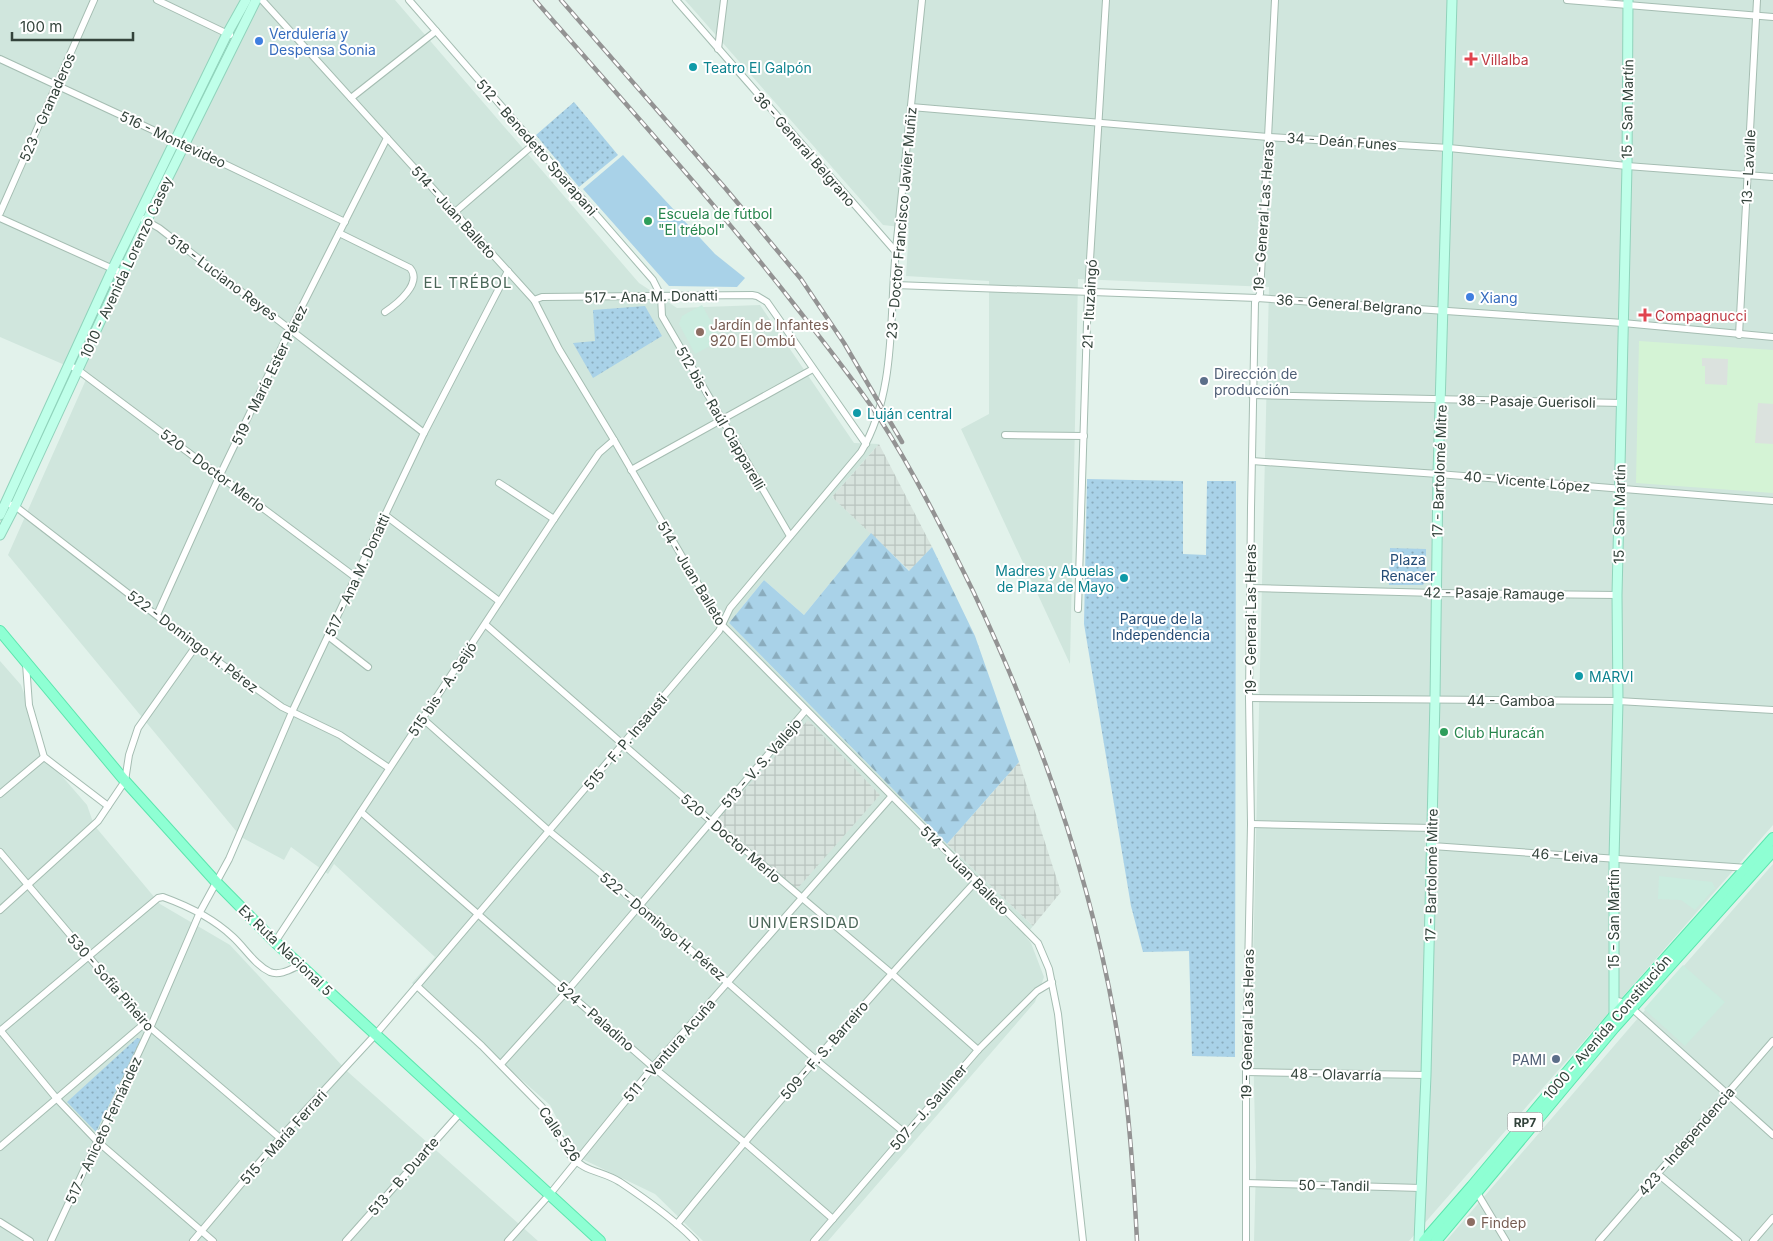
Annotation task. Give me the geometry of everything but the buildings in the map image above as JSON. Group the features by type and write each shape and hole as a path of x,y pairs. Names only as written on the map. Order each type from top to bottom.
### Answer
{"main road":[{"name":"Ex Ruta Nacional 5","path":"0,631 125,781 217,884 275,942 600,1241"},
{"name":"1000 - Avenida Constitución","path":"1436,1241 1474,1190 1614,1022 1773,838"},
{"name":"1000 - Avenida Constitución","path":"1628,1006 1773,851"},
{"name":"1000 - Avenida Constitución","path":"1424,1241 1474,1190"}],"street":[{"name":"523 - Granaderos","path":"0,213 94,0"},
{"path":"156,0 231,36"},
{"name":"1010 - Avenida Lorenzo Casey","path":"0,535 68,365 113,268 142,218 231,36 246,0"},
{"name":"1010 - Avenida Lorenzo Casey","path":"231,36 256,0"},
{"name":"514 - Juan Balleto","path":"262,0 534,300 559,349 722,625 805,711 977,880 1038,943 1046,958 1052,982 1062,1041 1083,1241"},
{"name":"512 - Benedetto Sparapani","path":"409,0 653,280 660,296"},
{"name":"36 - General Belgrano","path":"676,0 896,252"},
{"path":"718,49 724,0"},
{"name":"23 - Doctor Francisco Javier Muñiz","path":"866,444 877,415 887,372 896,252 922,0"},
{"name":"21 - Ituzaingó","path":"1078,608 1088,292 1100,123 1106,0"},
{"name":"19 - General Las Heras","path":"1246,1241 1246,1072 1251,824 1249,698 1254,306 1260,294 1275,0"},
{"name":"17 - Bartolomé Mitre","path":"1419,1241 1426,1075 1438,474 1452,0"},
{"path":"1567,0 1628,2 1773,17"},
{"name":"13 - Lavalle","path":"1739,334 1757,0"},
{"name":"15 - San Martín","path":"1614,1022 1614,859 1618,701 1617,595 1627,166 1628,2"},
{"path":"352,98 436,31"},
{"name":"516 - Montevideo","path":"0,59 345,222"},
{"name":"34 - Deán Funes","path":"911,107 1268,137 1449,148 1627,166 1773,177"},
{"name":"519 - María Ester Pérez","path":"157,615 220,475 291,328 387,138"},
{"path":"455,212 534,144"},
{"path":"0,218 122,273"},
{"name":"1010 - Avenida Lorenzo Casey","path":"0,514 11,504 78,370 122,273 142,218"},
{"name":"518 - Luciano Reyes","path":"142,218 159,228 291,328 424,433"},
{"path":"339,233 410,268 414,272 414,278 406,295 385,312"},
{"name":"517 - Ana M. Donatti","path":"217,884 292,712 355,577 424,433 508,271"},
{"name":"36 - General Belgrano","path":"895,285 1257,298 1624,323 1773,337"},
{"name":"512 bis - Raúl Ciapparelli","path":"660,296 662,316 790,536"},
{"name":"517 - Ana M. Donatti","path":"534,300 542,297 757,296 768,302 813,369"},
{"name":"520 - Doctor Merlo","path":"68,365 78,370 355,577"},
{"path":"631,470 813,369 866,444"},
{"name":"38 - Pasaje Guerisoli","path":"1252,395 1622,403"},
{"path":"1005,435 1084,436"},
{"name":"515 bis - A. Seijó","path":"275,942 422,718 486,625 554,519 599,453 614,440"},
{"name":"515 - F. P. Insausti","path":"376,1034 719,631 730,608 866,444"},
{"name":"40 - Vicente López","path":"1252,461 1773,501"},
{"path":"499,483 554,519"},
{"name":"522 - Domingo H. Pérez","path":"11,504 196,646 282,707 340,735 389,768"},
{"path":"385,515 499,602"},
{"name":"42 - Pasaje Ramauge","path":"1251,588 1617,595"},
{"name":"520 - Doctor Merlo","path":"486,625 978,1050"},
{"path":"328,636 368,667"},
{"path":"0,910 91,829 125,781 129,767 129,755 138,728 196,646"},
{"path":"26,662 29,705 44,757 108,806"},
{"name":"44 - Gamboa","path":"1249,698 1618,701 1773,710"},
{"name":"513 - V. S. Vallejo","path":"501,1064 567,991 805,711"},
{"name":"522 - Domingo H. Pérez","path":"422,718 549,831 639,905 816,1060 905,1133"},
{"path":"0,794 44,757"},
{"name":"511 - Ventura Acuña","path":"508,1241 550,1194 653,1066 891,796"},
{"name":"524 - Paladino","path":"361,812 832,1219"},
{"path":"1251,824 1432,828"},
{"name":"46 - Leiva","path":"1432,846 1757,869"},
{"name":"530 - Sofía Piñeiro","path":"0,852 148,1026 280,1138"},
{"name":"509 - F. S. Barreiro","path":"677,1224 744,1142 891,973 977,880"},
{"name":"517 - Aniceto Fernández","path":"51,1241 200,912 217,884"},
{"path":"213,1241 97,1142 57,1099 0,1031 158,898 162,897 200,912 225,930 258,963 270,972 278,974 300,965"},
{"name":"507 - J. Saulmer","path":"814,1241 978,1050 1037,991 1052,982"},
{"name":"Calle 526","path":"416,986 501,1064 542,1107 575,1161 584,1168 606,1174 620,1182 677,1224 695,1241"},
{"path":"1613,1000 1628,1006 1773,1135"},
{"path":"0,1147 148,1026"},
{"name":"515 - María Ferrari","path":"192,1241 280,1138 376,1034"},
{"name":"423 - Independencia","path":"1600,1241 1773,1041"},
{"name":"48 - Olavarría","path":"1246,1072 1426,1075"},
{"name":"513 - B. Duarte","path":"346,1241 461,1112"},
{"path":"1658,1174 1738,1241"},
{"name":"50 - Tandil","path":"1246,1183 1422,1188"},
{"path":"1474,1190 1506,1241"},
{"path":"1753,1241 1773,1218"},
{"path":"0,1222 30,1241"}],"shaded area":[{"path":"0,0 395,0 639,283 677,308 760,305 854,443 879,444 832,497 871,533 804,615 764,580 729,623 947,844 1033,926 1025,936 1031,943 1044,977 1035,1002 828,1241 703,1241 655,1194 576,1156 550,1105 412,983 435,957 334,864 328,874 291,847 284,860 241,837 8,555 88,375 0,337"},
{"path":"685,0 1773,0 1773,825 1409,1241 1254,1241 1256,1167 1252,1005 1269,287 1078,279 1070,664 961,429 989,414 989,281 906,276 909,228 883,225"},
{"name":"Jardín de Infantes 920 El Ombú","path":"702,305 721,340 695,354 679,324 682,316"},
{"path":"1639,341 1773,350 1773,493 1636,483"},
{"path":"1702,358 1728,359 1727,385 1705,384 1705,366 1702,366"},
{"path":"1758,403 1773,404 1773,444 1755,443"},
{"path":"879,444 932,547 910,571 832,497"},
{"path":"0,661 21,685 48,760 87,805 94,825 160,904 230,945 348,1072 538,1241 0,1241"},
{"path":"808,720 880,795 797,889 717,820"},
{"path":"1019,762 1061,892 1033,926 947,844"},
{"path":"1773,864 1773,1241 1446,1241 1632,1025"},
{"path":"1659,876 1712,882 1715,888 1695,910 1681,900 1658,899"},
{"path":"1683,965 1725,1002 1685,1046 1644,1009"}],"green space":[{"path":"574,102 618,155 579,187 536,135"},
{"name":"Escuela de fútbol \"El trébol\"","path":"623,155 715,254 745,278 737,287 669,286 583,189"},
{"path":"645,306 662,336 593,378 573,343 595,341 593,310"},
{"name":"Parque de la Independencia","path":"1087,479 1183,481 1183,554 1206,555 1207,481 1236,481 1235,1057 1192,1056 1189,951 1143,952 1131,906 1084,624"},
{"path":"871,533 909,571 932,547 975,636 1019,762 947,844 729,623 764,580 804,615"},
{"name":"Plaza Renacer","path":"1390,548 1426,549 1426,581 1423,585 1389,585"},
{"path":"137,1038 141,1039 96,1132 67,1102"}],"railway":[{"path":"535,0 730,225 847,373 878,416 904,459 940,524 973,591 1023,705 1045,763 1066,822 1099,942 1112,1003 1125,1086 1137,1241"},
{"path":"561,0 726,189 801,279 844,343 902,442"}],"place":[{"name":"Verdulería y Despensa Sonia","path":"259,41"},
{"name":"Villalba","path":"1471,59"},
{"name":"Teatro El Galpón","path":"693,67"},
{"name":"Escuela de fútbol \"El trébol\"","path":"648,221"},
{"name":"Xiang","path":"1470,297"},
{"name":"Compagnucci","path":"1645,315"},
{"name":"Jardín de Infantes 920 El Ombú","path":"700,332"},
{"name":"Dirección de producción","path":"1204,381"},
{"name":"Luján central","path":"857,413"},
{"name":"Madres y Abuelas de Plaza de Mayo","path":"1124,578"},
{"name":"MARVI","path":"1579,676"},
{"name":"Club Huracán","path":"1444,732"},
{"name":"PAMI","path":"1556,1059"},
{"name":"Findep","path":"1471,1222"}],"district":[{"name":"EL TRÉBOL","path":"468,282"},
{"name":"UNIVERSIDAD","path":"804,922"}]}
